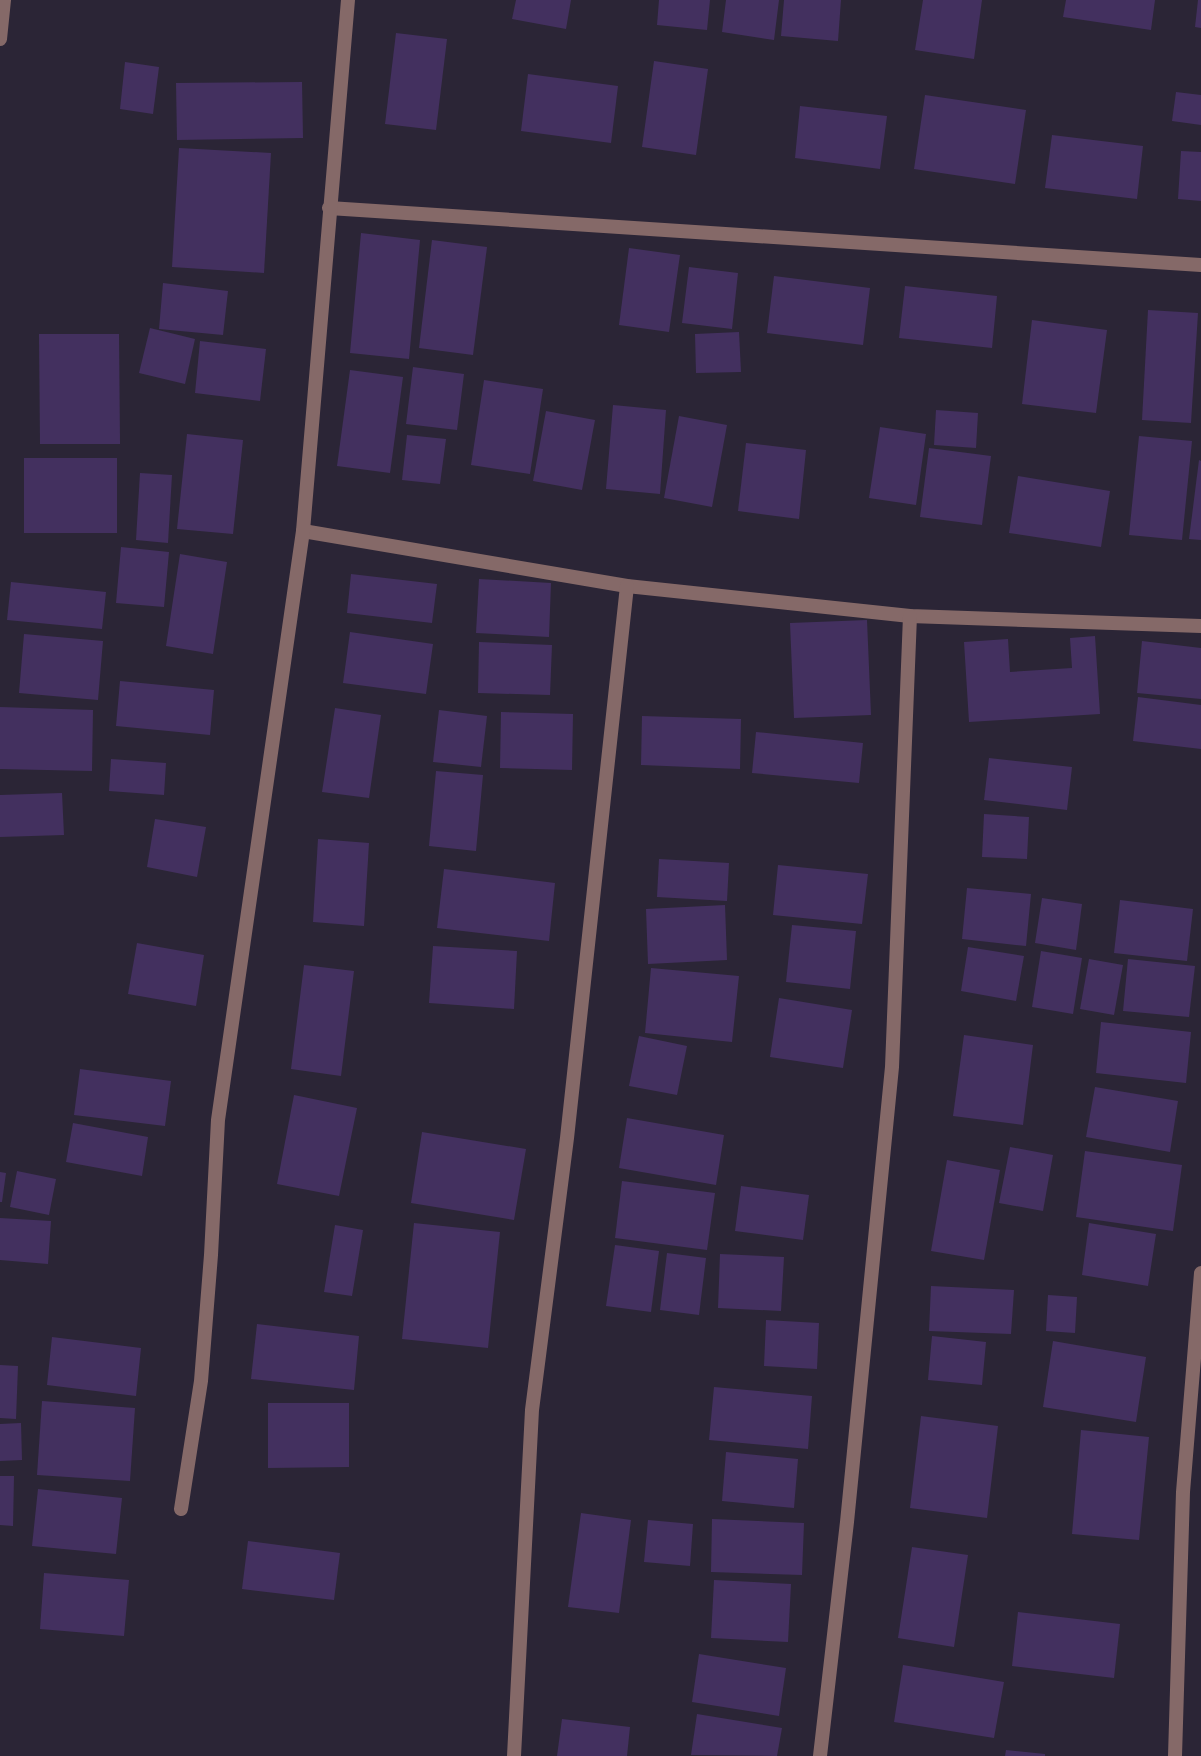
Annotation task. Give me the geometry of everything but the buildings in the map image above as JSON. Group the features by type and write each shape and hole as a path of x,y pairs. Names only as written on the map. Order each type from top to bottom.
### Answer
{"street":[{"path":"0,39 4,0"},
{"path":"181,1509 201,1381 218,1120 303,531 348,0"},
{"path":"329,208 1201,265"},
{"path":"303,531 627,586 910,616 1201,626"},
{"path":"514,1756 532,1410 567,1138 627,586"},
{"path":"820,1756 847,1522 892,1067 910,616"},
{"path":"1175,1756 1183,1492 1201,1273"}]}
